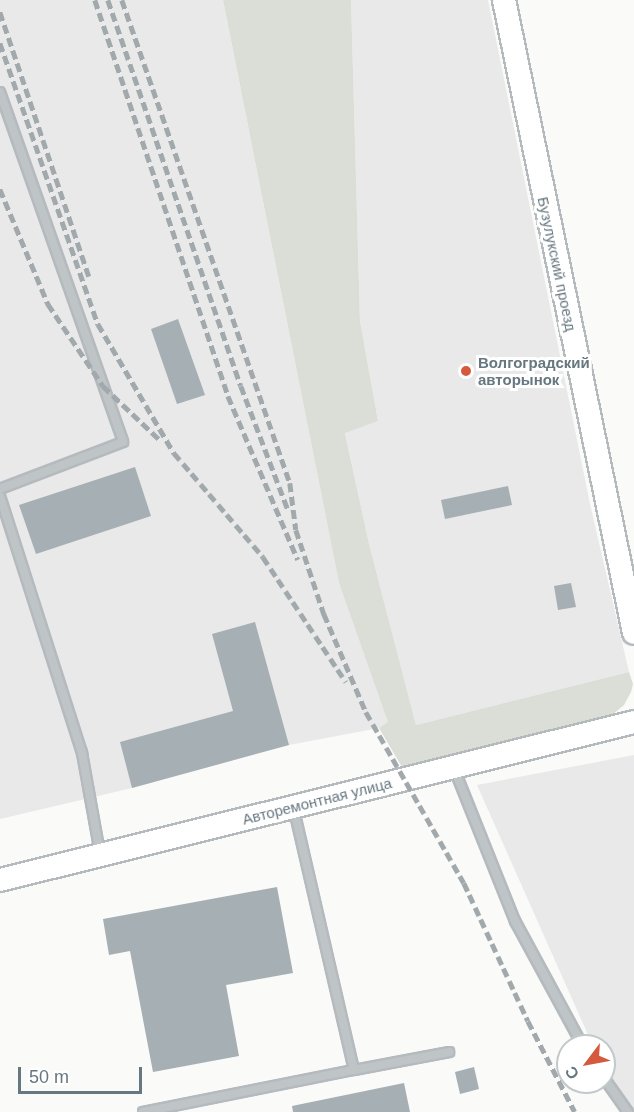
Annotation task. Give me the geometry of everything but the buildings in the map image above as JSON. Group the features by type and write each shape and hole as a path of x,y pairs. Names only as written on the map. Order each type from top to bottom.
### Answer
{"main road":[{"name":"Бузулукский проезд","path":"504,0 634,633"},
{"name":"Авторемонтная улица","path":"0,880 634,722"}],"lane":[{"path":"0,92 123,442 0,489"},
{"path":"0,496 82,753 100,855"},
{"path":"453,767 516,921 577,1034"},
{"path":"293,807 354,1070"},
{"path":"143,1112 449,1052"},
{"path":"615,1094 628,1112"}],"shaded area":[{"path":"0,0 223,0 339,583 389,723 379,728 289,745 132,788 0,819"},
{"path":"223,0 351,0 360,321 378,421 345,433 369,544 416,725 629,672 633,684 631,692 624,705 612,715 402,767 379,728 388,722 339,583"},
{"name":"Волгоградский авторынок","path":"351,0 488,0 590,504 629,672 416,725 369,544 345,432 378,421 360,321"},
{"path":"634,755 634,1109 616,1086 616,1034 588,1034 477,785"}],"railway":[{"path":"95,0 228,396 298,560"},
{"path":"108,0 241,386 288,510"},
{"path":"122,0 290,483 296,530 324,614 366,712 464,883 528,1021 575,1112"},
{"path":"0,12 89,276"},
{"path":"0,43 98,324 174,453 263,557 346,682"},
{"path":"0,189 48,304 103,386 160,440"}],"place":[{"name":"Волгоградский авторынок","path":"466,371"}]}
